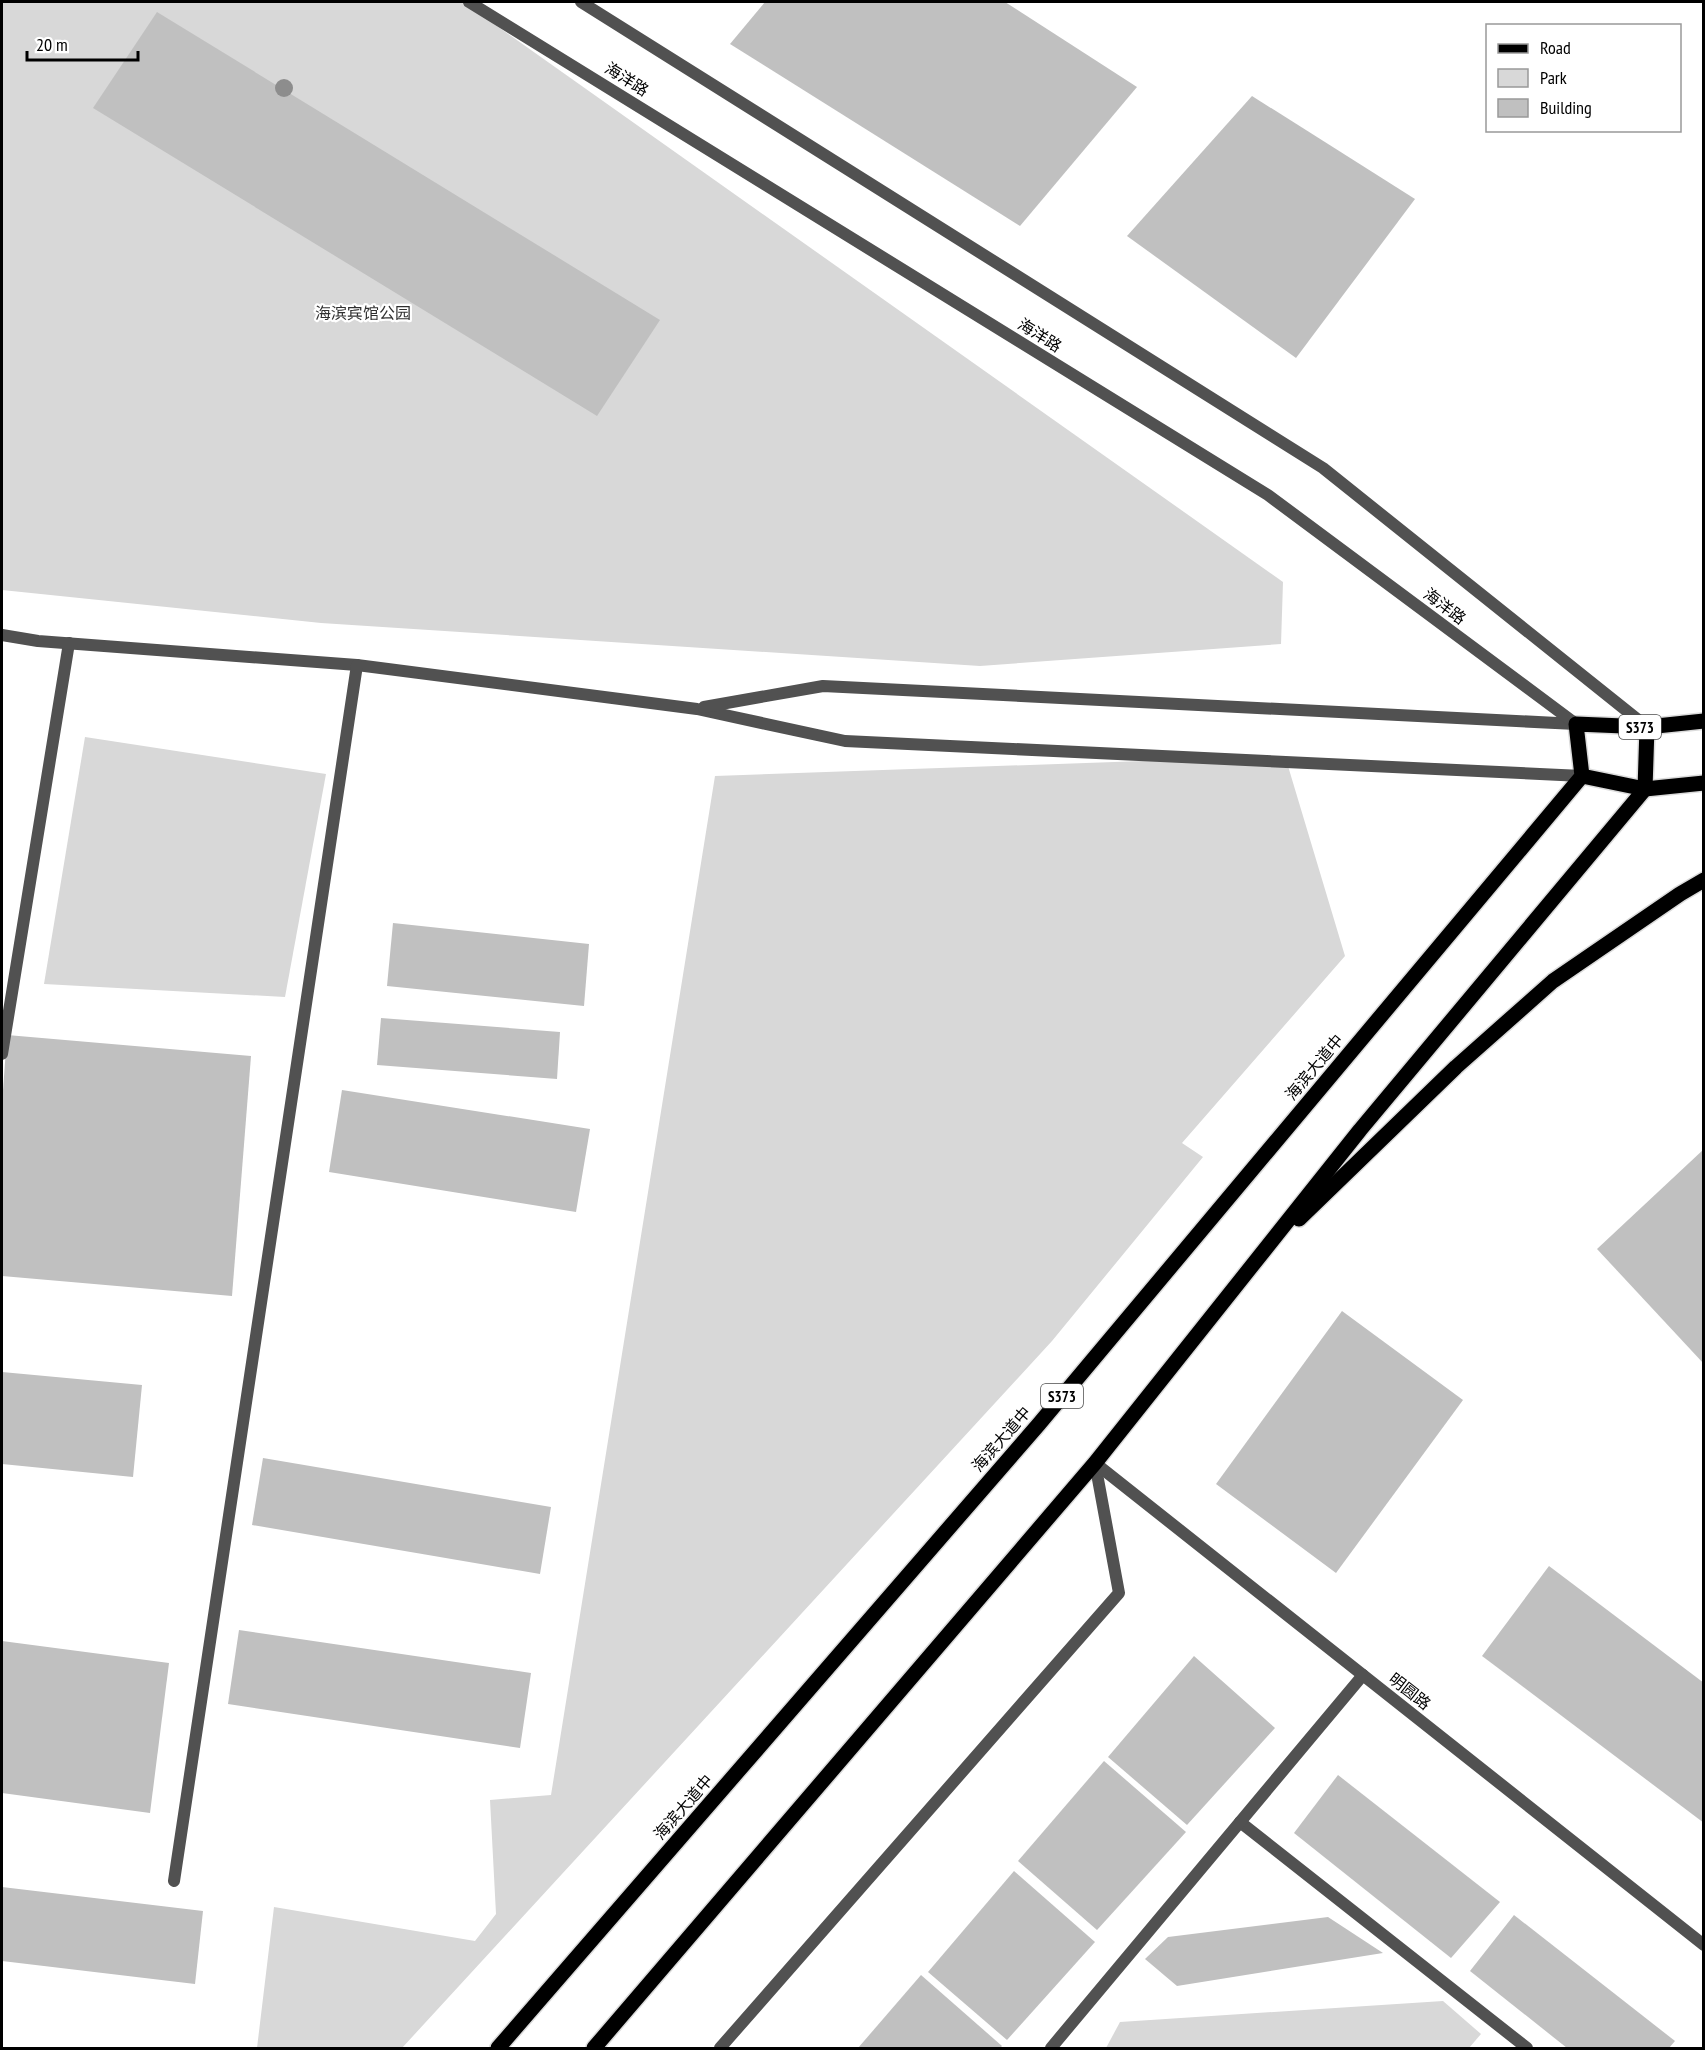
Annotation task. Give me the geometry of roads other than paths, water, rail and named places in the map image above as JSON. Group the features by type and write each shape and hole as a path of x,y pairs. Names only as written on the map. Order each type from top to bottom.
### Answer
{"main road":[{"name":"S373","path":"1576,724 1647,728 1704,722"},
{"path":"1576,724 1582,776 1645,789 1704,783"},
{"name":"S373","path":"1645,789 1647,728"},
{"name":"海滨大道中","path":"498,2049 1039,1424 1582,776"},
{"path":"594,2049 1095,1463 1360,1130 1645,789"},
{"path":"1256,1260 1456,1067 1553,981 1704,880"}],"street":[{"name":"海洋路","path":"469,2 1268,495 1576,724"},
{"name":"海洋路","path":"581,2 1323,468 1647,728"},
{"path":"2,635 69,643 357,665 697,709 845,741 1582,776"},
{"path":"2,1054 69,643"},
{"path":"174,1881 357,665"},
{"path":"697,709 823,686 1576,724"},
{"path":"720,2049 1119,1593 1095,1463"},
{"name":"明圆路","path":"1095,1463 1704,1944"},
{"path":"1051,2049 1363,1675"},
{"path":"1240,1822 1527,2049"}],"park label":[{"name":"海滨宾馆公园","path":"363,313"}]}
